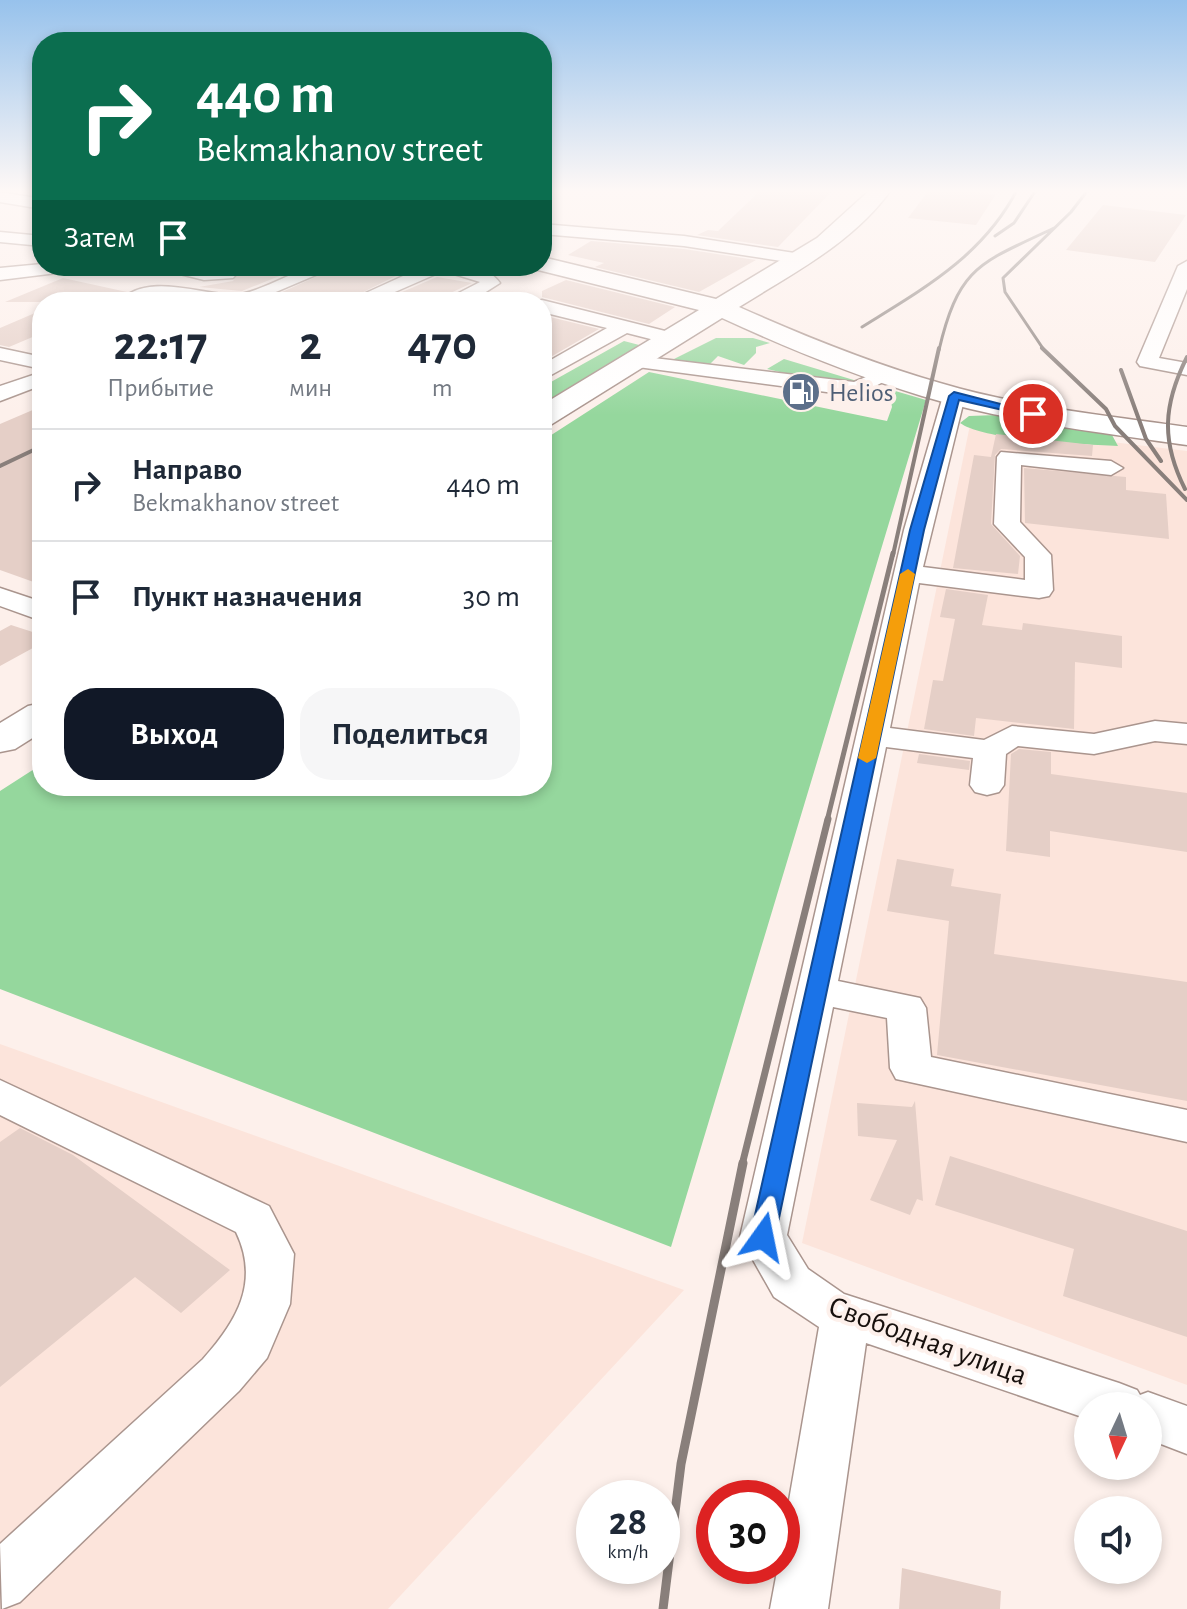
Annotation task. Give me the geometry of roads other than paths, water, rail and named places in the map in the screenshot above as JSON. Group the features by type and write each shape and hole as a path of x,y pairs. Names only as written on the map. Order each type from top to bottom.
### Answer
{"main road":[{"path":"552,412 791,265"},
{"path":"552,266 721,308 793,341 885,375 954,396 1033,414 1187,436"},
{"path":"670,342 706,334 793,341"},
{"path":"0,740 32,721"}],"street":[{"path":"1187,266 1147,362 1187,369"},
{"path":"0,274 32,270"},
{"path":"260,292 302,276"},
{"path":"379,292 417,276"},
{"path":"476,292 491,283 480,276"},
{"path":"152,292 183,289 196,292"},
{"path":"552,309 670,342"},
{"path":"552,326 577,315"},
{"path":"552,360 622,328"},
{"path":"757,376 793,341"},
{"path":"0,354 32,361"},
{"path":"637,362 857,389 885,375"},
{"path":"0,394 32,382"},
{"name":"Свободная улица","path":"954,396 908,573 763,1237 791,1283 828,1309 1077,1392"},
{"path":"908,573 1039,590 1038,555 1007,524 1009,457 1111,468"},
{"path":"0,596 32,608"},
{"path":"872,736 990,750 1012,736 1094,744 1155,731 1187,734"},
{"path":"987,785 990,750"},
{"path":"817,990 906,1008 911,1068 1187,1126"},
{"path":"0,1096 253,1219 270,1254 266,1304 249,1343 221,1375 0,1582"},
{"path":"799,1609 846,1315"},
{"path":"1162,1420 1187,1430"}],"railway":[{"path":"862,327 954,265"},
{"path":"939,350 955,300 965,283 984,265"},
{"path":"1016,265 1003,278 1005,292 1044,350"},
{"path":"893,555 939,348"},
{"path":"1044,350 1106,409 1115,426 1187,500"},
{"path":"1185,489 1172,455 1168,423 1173,391 1187,357"},
{"path":"1121,370 1146,439 1161,461"},
{"path":"0,466 32,451"},
{"path":"827,821 893,553"},
{"path":"742,1165 828,819"},
{"path":"663,1609 681,1464 743,1163"}],"place":[{"name":"Helios","path":"801,392"}]}
